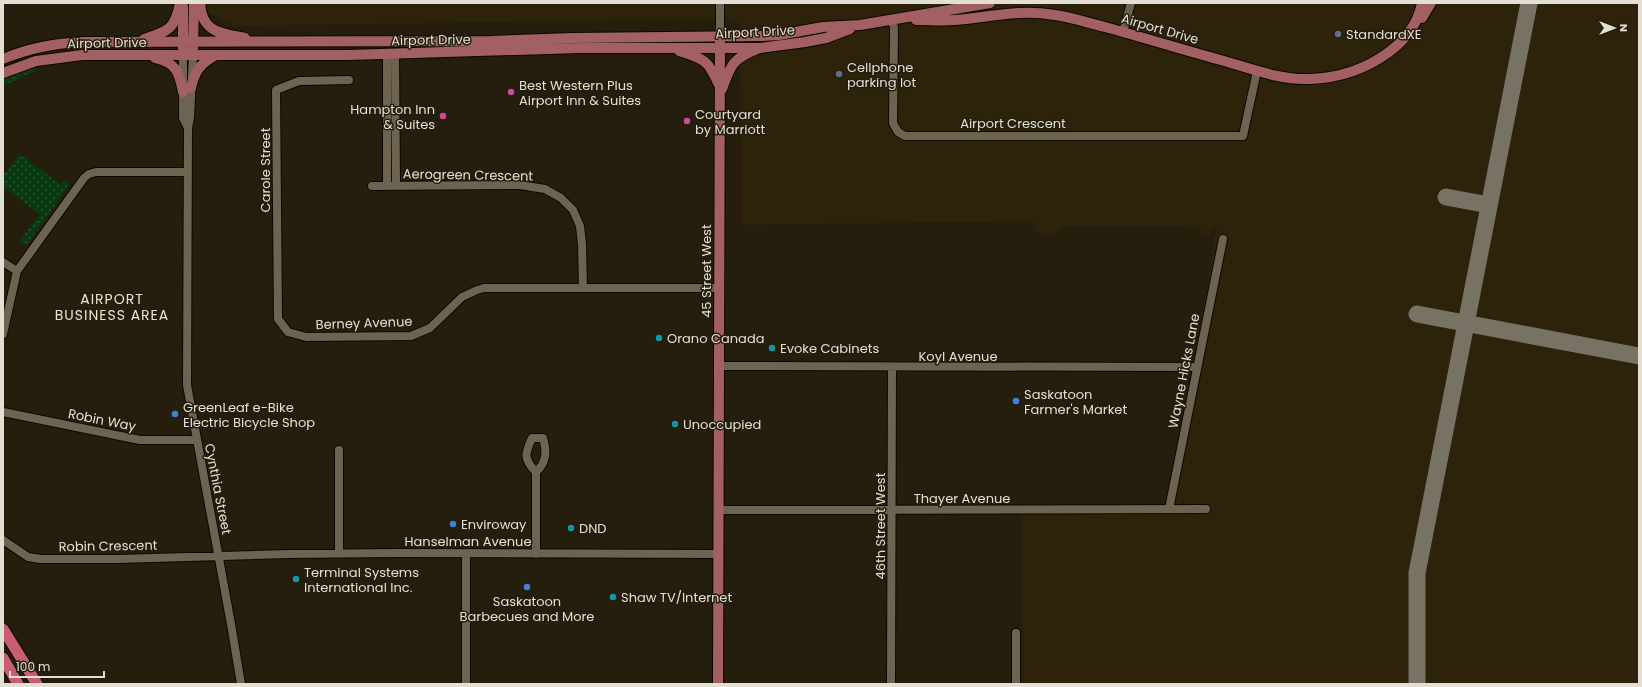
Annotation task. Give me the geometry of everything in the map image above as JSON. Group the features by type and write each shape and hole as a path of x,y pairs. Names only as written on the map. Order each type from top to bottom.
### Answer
{"highway":[{"path":"3,629 37,684"},
{"path":"3,658 18,684"}],"main road":[{"path":"135,42 159,34 171,28 175,22 182,3"},
{"path":"182,3 188,42 188,55"},
{"path":"188,42 194,3"},
{"path":"200,3 203,19 206,25 219,32 275,43"},
{"name":"Airport Drive","path":"3,59 30,50 58,44 84,42 491,42 573,38 780,35 823,27 860,25 990,3"},
{"name":"Airport Drive","path":"1404,39 1416,22 1422,3"},
{"name":"Airport Drive","path":"895,19 956,20 999,14 1030,12 1057,15 1123,32 1257,71 1292,79 1310,79 1332,76 1364,67 1386,54 1404,39 1418,24 1431,3"},
{"name":"Airport Drive","path":"3,73 23,65 50,58 82,55 391,54 580,48 760,48 826,38 860,25"},
{"name":"45 Street West","path":"718,684 720,37"},
{"path":"667,48 704,60 710,67 720,92"},
{"path":"720,92 734,61 747,53 760,48"},
{"path":"135,54 163,60 171,64 179,74 187,90"},
{"path":"187,90 195,72 203,63 216,55"}],"street":[{"name":"45 Street West","path":"720,3 720,37"},
{"path":"1123,32 1131,3"},
{"name":"Airport Crescent","path":"895,19 893,124 895,129 901,134 1243,136 1257,71"},
{"path":"391,54 396,185"},
{"path":"387,185 391,54"},
{"name":"Cynthia Street","path":"188,55 187,90 183,118 188,128 187,385 241,684"},
{"name":"Carole Street","path":"277,250 276,90 299,81 349,80"},
{"path":"3,334 17,272 84,178 89,174 104,172 188,172"},
{"name":"Aerogreen Crescent","path":"372,186 526,186 546,189 561,198 573,210 580,226 583,288"},
{"name":"Wayne Hicks Lane","path":"1169,509 1223,239"},
{"name":"Berney Avenue","path":"277,250 278,319 288,332 306,337 411,336 430,328 462,297 484,288 719,288"},
{"path":"3,262 17,272"},
{"name":"Koyl Avenue","path":"719,366 1197,368"},
{"name":"46th Street West","path":"891,684 892,367"},
{"name":"Robin Way","path":"3,412 140,440 196,440"},
{"path":"339,450 339,554"},
{"path":"536,472 536,554"},
{"name":"Thayer Avenue","path":"718,510 1206,509"},
{"name":"Robin Crescent","path":"3,540 28,557 40,559 118,559 219,556"},
{"name":"Hanselman Avenue","path":"219,556 339,554 718,554"},
{"path":"466,554 466,684"},
{"path":"1016,633 1016,684"}],"shaded area":[{"path":"204,3 1639,3 1639,684 1023,684 1021,510 1169,509 1217,227 1211,227 1210,236 1201,236 1201,227 1161,226 1063,226 1054,233 1044,235 1036,231 1033,221 742,225 739,22 690,19 233,26 204,10"}],"green space":[{"path":"33,65 37,70 3,86 3,77"},
{"path":"20,154 61,185 64,180 70,184 27,244 20,241 40,214 3,187 3,176"}],"taxiway":[{"path":"1417,684 1417,573 1529,3"},
{"path":"1446,197 1489,205"},
{"path":"1417,314 1639,356"}],"place":[{"name":"StandardXE","path":"1338,34"},
{"name":"Cellphone parking lot","path":"839,74"},
{"name":"Best Western Plus Airport Inn & Suites","path":"511,92"},
{"name":"Hampton Inn & Suites","path":"443,116"},
{"name":"Courtyard by Marriott","path":"687,121"},
{"name":"Orano Canada","path":"659,338"},
{"name":"Evoke Cabinets","path":"772,348"},
{"name":"Saskatoon Farmer's Market","path":"1016,401"},
{"name":"GreenLeaf e-Bike Electric Bicycle Shop","path":"175,414"},
{"name":"Unoccupied","path":"675,424"},
{"name":"Enviroway","path":"453,524"},
{"name":"DND","path":"571,528"},
{"name":"Terminal Systems International Inc.","path":"296,579"},
{"name":"Saskatoon Barbecues and More","path":"527,587"},
{"name":"Shaw TV/Internet","path":"613,597"}],"district":[{"name":"AIRPORT BUSINESS AREA","path":"112,308"}]}
